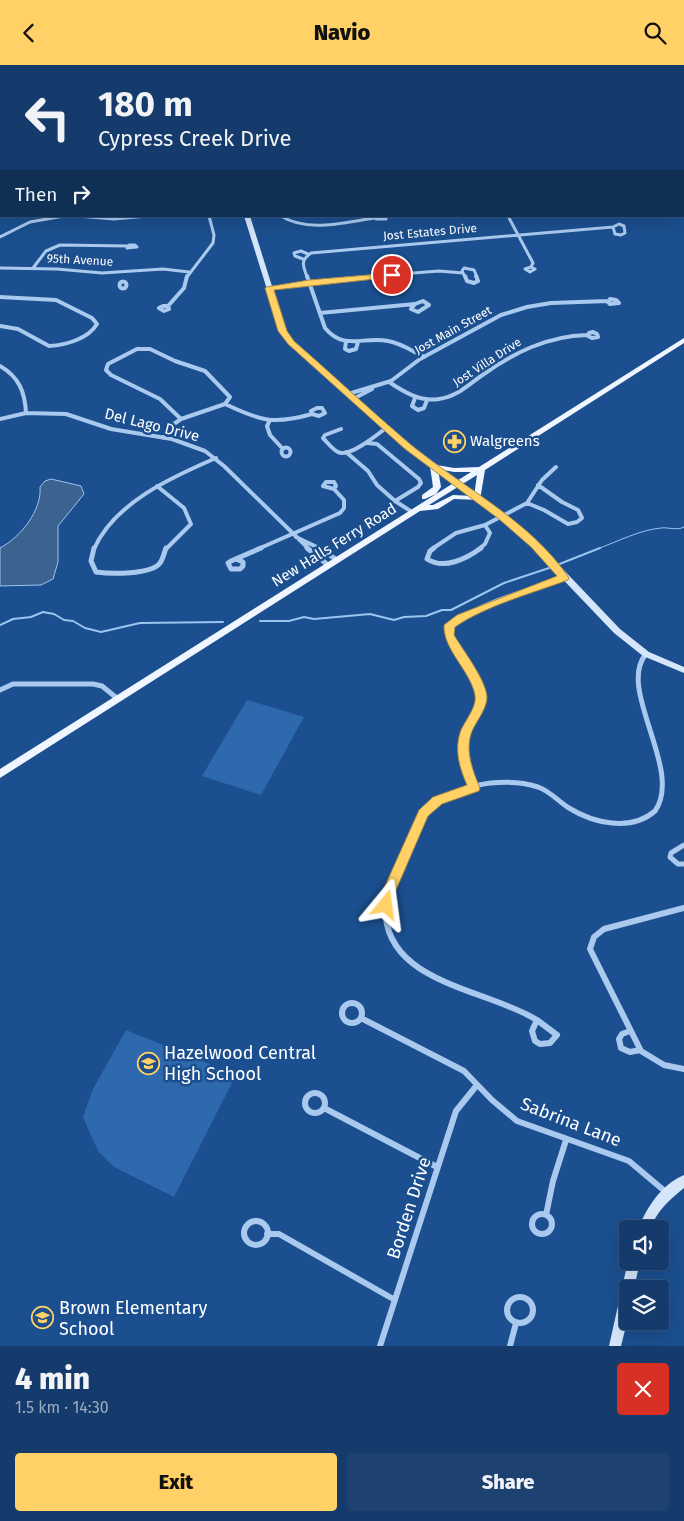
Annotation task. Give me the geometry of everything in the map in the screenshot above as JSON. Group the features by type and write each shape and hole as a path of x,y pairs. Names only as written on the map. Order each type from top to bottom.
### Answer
{"main road":[{"path":"247,217 283,331 287,337 386,428 502,517 534,545 617,631 646,654 684,670"},
{"name":"New Halls Ferry Road","path":"0,775 684,340"},
{"path":"434,466 454,470 481,469 477,498"},
{"path":"415,511 421,500 437,487 434,466"},
{"path":"415,511 435,507 453,497 477,498"},
{"path":"648,1220 653,1208 684,1181"},
{"path":"615,1346 632,1270"}],"street":[{"path":"0,237 23,224 55,217"},
{"path":"89,217 114,219 137,217"},
{"path":"168,306 184,288 189,272 214,239 209,217"},
{"path":"283,217 292,223 307,225 375,217 382,220 386,219 386,217"},
{"path":"509,217 533,263 531,267"},
{"name":"Jost Estates Drive","path":"308,254 613,227"},
{"path":"33,268 44,252 60,244 128,246"},
{"path":"303,259 294,253 301,251 308,254 302,263 320,313 328,332 332,336 346,341 358,342 383,339 398,343 424,357"},
{"name":"95th Avenue","path":"0,268 89,272 154,269 189,272"},
{"path":"464,268 471,268 474,270 478,281 474,283 467,281 462,273 464,268"},
{"path":"269,287 439,271 462,273"},
{"path":"119,272 121,283"},
{"path":"0,297 51,299 96,321 97,326 90,332 59,346 50,346 18,329 0,327"},
{"name":"Jost Main Street","path":"350,396 389,382 424,357 486,321 512,311 551,303 608,301"},
{"path":"320,313 415,304"},
{"name":"Jost Villa Drive","path":"389,382 405,394 427,400 444,399 458,394 492,369 537,343 560,336 587,335"},
{"path":"346,341 345,349 349,351 356,349 358,342"},
{"path":"163,438 171,426 181,419 225,404 230,397 206,371 175,361 150,349 137,349 105,367 111,375 160,399 181,419"},
{"path":"0,366 13,374 22,384 26,413"},
{"name":"Jost Villa Drive","path":"416,397 412,405 418,409 424,408 427,400"},
{"path":"225,404 257,419 270,422 289,421 312,414"},
{"name":"Del Lago Drive","path":"0,419 26,413 66,414 111,429 163,438 195,447 216,458 298,541 328,565"},
{"path":"270,422 267,426 270,435 283,449"},
{"path":"346,453 367,443 386,428"},
{"path":"341,429 325,435 323,438 338,452 346,453 368,471 377,485 395,501 415,511"},
{"path":"367,443 377,444 421,483 418,487 395,501"},
{"path":"157,486 172,497 189,515 191,524 167,546 156,567 143,572 101,574 92,568 90,558 111,523 139,499 157,486 169,478 216,458"},
{"path":"486,525 490,533 488,539 475,552 443,564 433,564 427,559 430,551 445,539 456,533 486,525 527,503 542,479 556,467"},
{"path":"527,503 548,512 561,523 573,523 582,518 580,511 562,502 547,489 538,485"},
{"path":"236,559 294,536 341,512 344,508 344,500 334,489"},
{"name":"Del Lago Drive","path":"294,536 309,542 337,560"},
{"path":"474,788 466,768 463,745 467,729 477,713 481,697 476,682 449,635 449,625 460,618 563,576"},
{"path":"537,1020 532,1031 534,1041 540,1044 550,1043 557,1035 537,1020 503,1002 426,974 404,957 389,932 386,897 423,813 438,801 474,788 498,782 529,785 540,788 580,815 599,822 630,821 650,814 658,808 666,791 668,775 664,755 640,683 639,663 646,654"},
{"path":"0,690 13,684 93,683 102,686 118,699"},
{"path":"684,845 670,853 670,857 672,861 678,864 684,864"},
{"path":"684,908 604,929 592,937 590,949 640,1050 648,1057 664,1065 684,1069"},
{"name":"Sabrina Lane","path":"362,1018 454,1063 517,1121 629,1161 667,1194"},
{"path":"630,1031 622,1034 619,1039 621,1048 632,1053 640,1050"},
{"name":"Borden Drive","path":"380,1346 456,1111 477,1085"},
{"path":"324,1107 437,1167"},
{"path":"546,1215 553,1181 566,1139"},
{"path":"267,1234 279,1234 395,1299"},
{"path":"510,1346 516,1323"}],"shaded area":[{"path":"51,479 81,486 84,494 58,526 58,562 53,579 41,585 0,586 0,548 15,537 29,522 38,505 40,487 45,481"},
{"path":"247,700 304,717 261,795 202,776"},
{"path":"126,1030 236,1075 174,1197 114,1167 98,1151 83,1117 93,1089"}],"waterway":[{"path":"597,549 645,531 684,527"},
{"path":"557,565 600,548"},
{"path":"260,621 289,621 304,617 314,619 370,614 394,620 404,617 426,616 442,610 451,610 504,583 552,567"},
{"path":"0,625 13,619 31,617 43,612 54,614 64,620 73,621 85,628 101,632 140,623 223,622"}],"place":[{"name":"Walgreens","path":"454,441"},
{"name":"Hazelwood Central High School","path":"148,1063"},
{"name":"Brown Elementary School","path":"43,1318"}],"route":[{"path":"386,905 386,897 423,813 430,806 447,796 474,788 466,768 463,745 467,729 480,704 480,690 449,635 449,625 460,618 519,593 564,578 534,545 502,517 408,447 291,343 283,331 269,288 309,284 309,282 392,275"}]}
